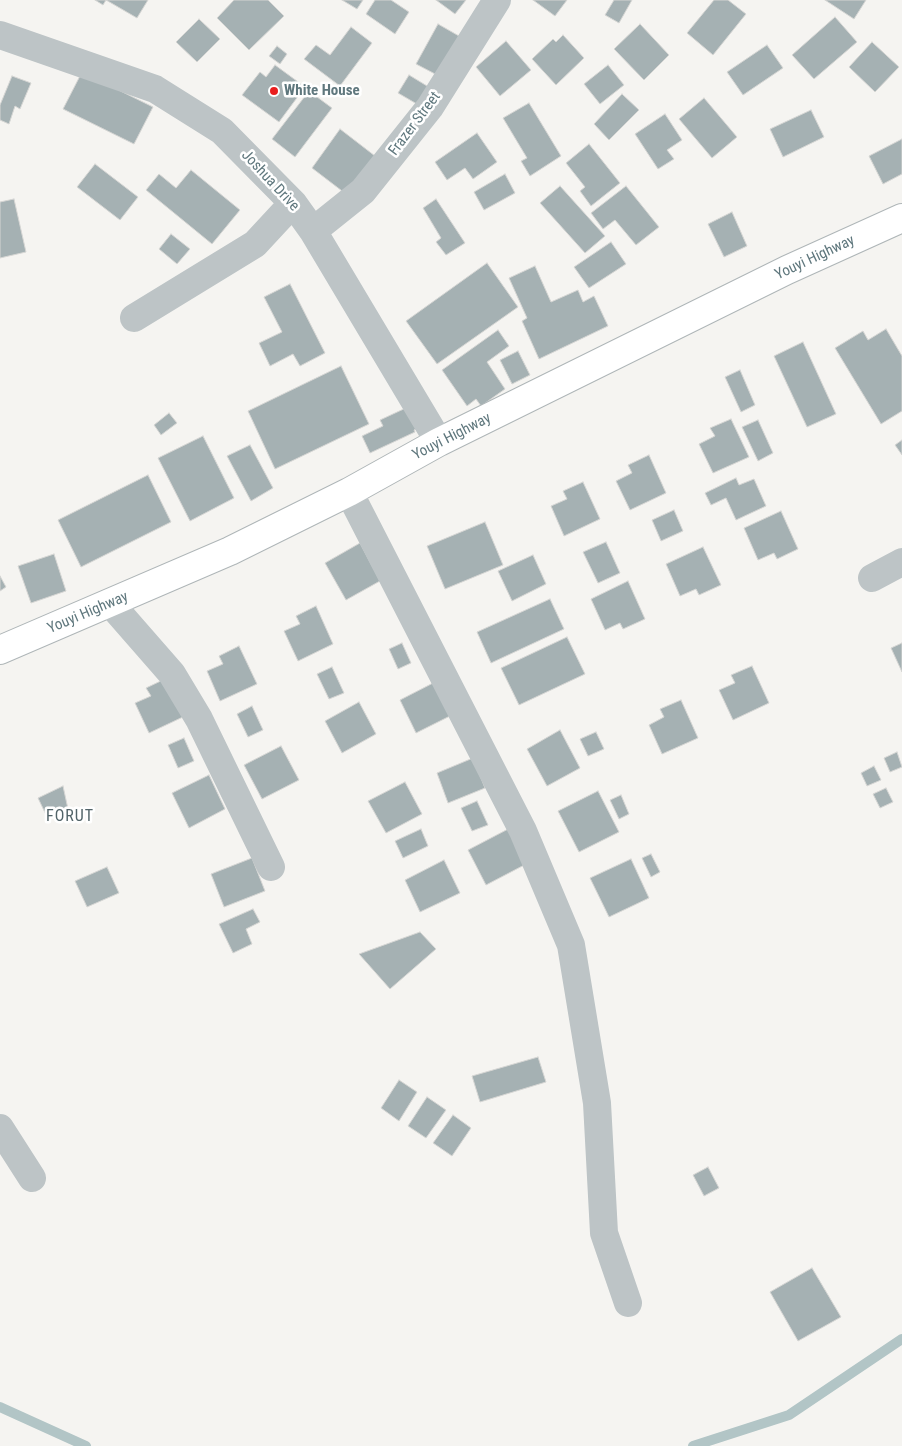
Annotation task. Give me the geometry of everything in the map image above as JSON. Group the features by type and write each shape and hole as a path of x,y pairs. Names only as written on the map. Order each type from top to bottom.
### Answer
{"main road":[{"name":"Youyi Highway","path":"0,650 230,551 349,492 439,442 787,270 902,218"}],"street":[{"name":"Frazer Street","path":"313,230 363,191 430,107 497,0"},
{"name":"Joshua Drive","path":"0,35 155,89 222,131 293,203 313,230 439,442"},
{"path":"134,318 255,244 293,203"},
{"path":"349,492 523,831 571,945 596,1103 604,1233 628,1303"},
{"path":"872,578 902,562"},
{"path":"110,603 172,674 199,719 271,867"},
{"path":"0,1128 32,1178"}],"building":[{"path":"95,0 106,0 103,5"},
{"path":"106,0 148,0 137,18"},
{"path":"234,0 268,0 284,16 249,50 217,18"},
{"path":"342,0 363,0 357,9"},
{"path":"375,0 391,0 409,12 395,34 366,14"},
{"path":"436,0 466,0 455,14"},
{"path":"533,0 567,0 555,16"},
{"path":"614,0 632,0 619,23 605,15"},
{"path":"714,0 728,0 746,14 713,55 687,33"},
{"path":"825,0 866,0 854,19"},
{"path":"835,17 857,42 814,79 792,55"},
{"path":"199,19 220,39 197,62 176,42"},
{"path":"438,24 459,36 437,75 416,64"},
{"path":"640,24 669,55 644,80 614,49"},
{"path":"351,27 372,43 340,86 304,59 316,45 330,55"},
{"path":"563,35 584,58 556,85 532,59 553,39 556,42"},
{"path":"506,41 531,70 500,96 476,67"},
{"path":"872,42 899,67 875,92 849,67"},
{"path":"767,45 783,68 743,95 727,72"},
{"path":"277,46 287,54 280,64 269,56"},
{"name":"White House","path":"275,65 305,87 279,122 242,95 260,72 266,77"},
{"path":"608,65 624,85 600,104 584,84"},
{"path":"82,72 153,107 134,144 63,109"},
{"path":"409,75 432,89 422,107 398,93"},
{"path":"12,76 31,83 20,109 15,106 9,124 0,120 0,105"},
{"path":"309,91 332,108 295,157 272,139"},
{"path":"622,94 639,110 609,140 594,124"},
{"path":"704,98 737,137 712,158 679,119"},
{"path":"529,103 561,156 530,176 521,161 527,158 503,118"},
{"path":"811,110 824,137 783,157 770,129"},
{"path":"665,114 682,140 667,150 674,159 658,169 635,134"},
{"path":"340,129 375,156 346,194 312,168"},
{"path":"477,133 497,162 473,179 465,168 447,180 435,162"},
{"path":"902,139 902,174 883,184 869,156"},
{"path":"589,144 620,183 591,206 580,191 585,187 566,163"},
{"path":"95,164 138,197 120,220 77,187"},
{"path":"191,170 240,210 212,244 146,190 159,174 176,188"},
{"path":"505,174 515,193 484,210 474,192"},
{"path":"560,186 605,236 585,253 540,203"},
{"path":"626,186 659,227 636,245 615,220 603,229 591,213"},
{"path":"14,199 26,252 0,258 0,202"},
{"path":"436,199 465,243 446,255 436,242 441,238 423,208"},
{"path":"732,212 747,246 724,257 708,224"},
{"path":"171,234 190,249 177,264 159,249"},
{"path":"611,242 626,264 589,288 574,267"},
{"path":"487,263 518,307 437,364 406,321"},
{"path":"535,266 551,302 578,290 583,302 594,296 608,326 539,359 522,321 527,318 509,278"},
{"path":"290,284 325,353 300,366 293,354 270,366 259,343 282,332 264,297"},
{"path":"886,329 902,356 902,411 881,424 835,348 863,331 868,340"},
{"path":"498,330 509,346 487,362 505,389 481,406 476,399 467,406 442,370"},
{"path":"803,342 836,414 807,427 774,356"},
{"path":"518,351 530,375 512,384 500,360"},
{"path":"341,366 369,424 275,469 248,411"},
{"path":"740,370 755,405 741,412 725,377"},
{"path":"408,407 418,428 414,430 415,432 370,453 362,436 383,426 380,420"},
{"path":"169,413 177,423 161,435 154,425"},
{"path":"731,419 749,457 713,473 699,444 715,436 710,428"},
{"path":"758,420 773,453 758,461 742,427"},
{"path":"203,436 234,498 190,521 158,458"},
{"path":"902,440 902,455 895,445"},
{"path":"250,445 273,488 251,501 227,456"},
{"path":"649,455 666,493 630,510 616,481 632,473 628,465"},
{"path":"148,475 171,522 81,567 58,520"},
{"path":"736,478 739,485 754,479 766,506 736,520 726,498 711,505 705,493"},
{"path":"583,482 600,519 564,536 551,506 567,499 563,491"},
{"path":"674,510 683,531 661,541 652,520"},
{"path":"781,511 798,549 777,559 774,553 758,560 744,528"},
{"path":"485,522 503,565 445,589 427,546"},
{"path":"606,542 620,573 598,583 583,552"},
{"path":"360,543 380,581 346,600 325,563"},
{"path":"703,547 721,585 699,595 696,589 680,596 666,564"},
{"path":"54,554 66,591 31,603 18,566"},
{"path":"533,555 546,584 512,601 498,571"},
{"path":"0,576 6,587 0,591"},
{"path":"628,581 645,619 623,629 620,623 605,630 591,599"},
{"path":"550,599 564,629 491,663 477,632"},
{"path":"316,606 333,644 298,661 284,631 300,624 296,616"},
{"path":"567,637 585,674 519,705 501,668"},
{"path":"402,643 411,663 398,669 389,649"},
{"path":"902,643 902,672 891,648"},
{"path":"239,646 257,684 220,701 207,671 223,664 219,656"},
{"path":"752,666 769,703 733,720 719,690 735,683 731,675"},
{"path":"332,667 344,693 329,699 317,674"},
{"path":"167,678 185,716 149,733 135,703 151,696 146,688"},
{"path":"437,681 454,714 416,733 400,700"},
{"path":"681,700 698,738 662,754 649,725 664,717 660,709"},
{"path":"359,702 376,734 342,753 325,721"},
{"path":"252,706 263,730 248,737 237,714"},
{"path":"560,730 580,768 547,786 527,749"},
{"path":"596,732 604,749 588,756 580,739"},
{"path":"184,738 194,761 178,768 168,745"},
{"path":"281,746 299,780 262,799 244,765"},
{"path":"897,752 902,767 890,772 884,758"},
{"path":"473,758 485,788 448,803 437,773"},
{"path":"874,766 881,780 867,786 861,773"},
{"path":"209,775 225,809 189,828 172,793"},
{"path":"405,782 422,814 386,833 368,801"},
{"path":"63,786 68,809 48,819 38,798"},
{"path":"886,788 893,802 880,808 873,794"},
{"path":"598,791 619,832 579,852 558,811"},
{"path":"621,795 629,814 619,819 610,800"},
{"path":"477,801 488,825 472,831 461,808"},
{"path":"512,827 530,862 486,885 468,850"},
{"path":"421,829 428,846 403,858 395,841"},
{"path":"651,854 660,872 651,877 642,858"},
{"path":"252,858 265,891 224,907 211,874"},
{"path":"631,859 649,898 609,917 590,878"},
{"path":"444,860 460,893 420,912 405,880"},
{"path":"107,867 119,893 87,907 75,881"},
{"path":"253,909 260,922 246,929 252,944 233,953 219,924"},
{"path":"420,932 436,949 390,989 359,954"},
{"path":"538,1057 546,1082 480,1102 472,1076"},
{"path":"399,1080 417,1092 399,1121 381,1108"},
{"path":"427,1097 446,1110 426,1138 408,1126"},
{"path":"453,1115 471,1128 452,1156 433,1143"},
{"path":"708,1167 719,1188 704,1196 693,1175"},
{"path":"812,1268 841,1317 798,1341 770,1292"}],"waterway":[{"path":"693,1446 789,1415 902,1339"},
{"path":"0,1407 86,1446"}],"place":[{"name":"White House","path":"274,91"}],"district":[{"name":"FORUT","path":"70,817"}]}
